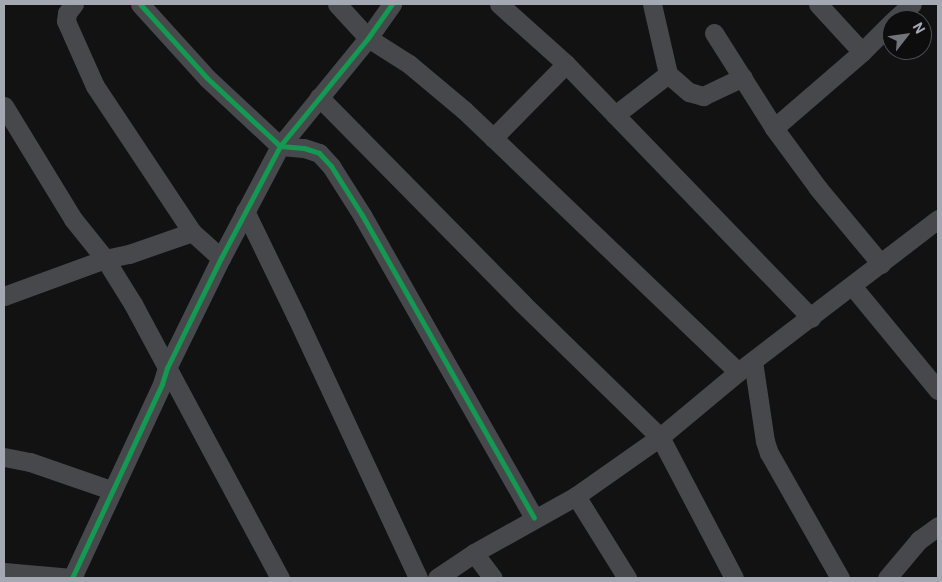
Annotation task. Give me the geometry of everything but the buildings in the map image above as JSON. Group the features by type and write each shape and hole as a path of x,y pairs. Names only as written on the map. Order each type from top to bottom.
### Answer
{"street":[{"path":"74,4 67,13 66,21 95,86 192,232 220,258"},
{"path":"140,4 207,78 280,146 304,148 319,154 331,166 362,215 534,518"},
{"path":"337,4 368,38 432,82 745,367 769,453 840,578"},
{"path":"4,572 72,578 111,490 162,384 167,368 220,258 280,146 368,38 392,4"},
{"path":"499,4 566,64 811,318"},
{"path":"652,4 668,74 689,92 703,96 743,77"},
{"path":"818,4 862,52"},
{"path":"774,128 862,52 882,32"},
{"path":"714,34 774,128 818,188 881,264"},
{"path":"493,138 566,64"},
{"path":"615,115 668,74"},
{"path":"319,97 515,296 660,437 734,578"},
{"path":"4,106 73,219 105,259 133,304 280,578"},
{"path":"244,211 296,316 418,578"},
{"path":"436,578 474,553 576,496 660,437 745,367 937,223"},
{"path":"4,296 105,259 129,254 192,232"},
{"path":"853,287 938,390"},
{"path":"4,458 30,462 111,490"},
{"path":"576,496 627,578"},
{"path":"887,578 919,540 938,526"},
{"path":"474,553 493,578"}],"cycle path":[{"path":"140,4 207,78 280,146 304,148 319,153 331,166 362,215 534,518"},
{"path":"72,578 162,384 167,368 221,258 280,146 368,38 392,4"}]}
